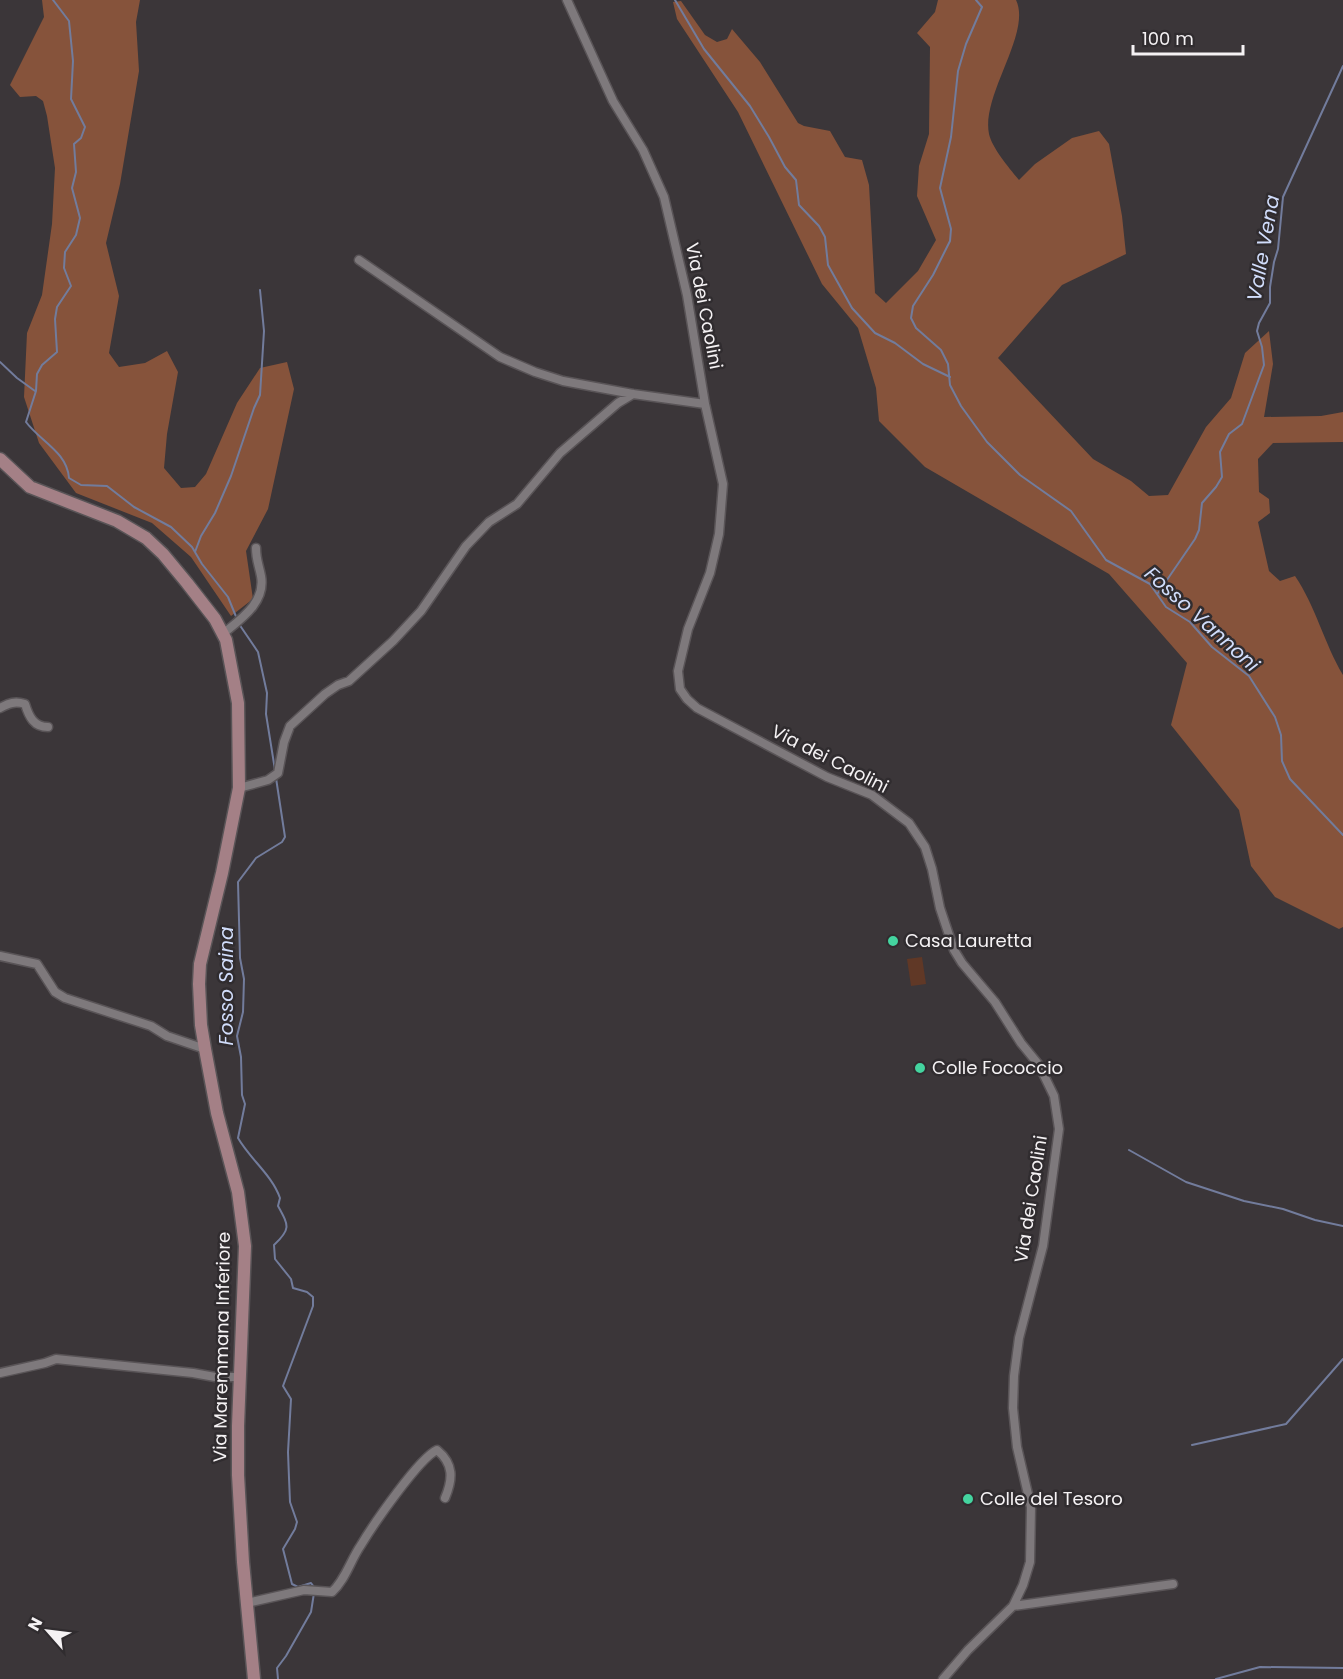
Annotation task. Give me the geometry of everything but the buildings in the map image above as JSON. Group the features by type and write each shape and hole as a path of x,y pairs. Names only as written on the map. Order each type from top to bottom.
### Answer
{"main road":[{"name":"Via Maremmana Inferiore","path":"0,459 30,488 117,521 146,538 163,554 224,633 238,703 238,788 222,873 200,964 201,1025 217,1113 238,1192 245,1246 238,1426 239,1498 254,1679"}],"street":[{"name":"Via dei Caolini","path":"567,0 613,101 643,150 664,197 687,295 705,404 723,484 719,534 710,573 682,649 678,671 680,689 697,708 827,777 872,795 909,823 925,847 940,908 954,950 995,1002 1021,1043 1039,1065 1054,1096 1059,1129 1056,1158 1040,1263 1019,1338 1014,1376 1013,1408 1017,1447 1031,1507 1030,1562 1013,1606 968,1650 943,1679"},
{"path":"359,260 500,357 535,372 562,381 705,404"},
{"path":"238,788 268,780 278,772 290,726 325,694 349,681 393,641 421,611 466,546 489,522 522,499 560,453 618,403 633,394"},
{"path":"224,633 250,611 261,590 256,548"},
{"path":"0,708 17,701 25,704 32,720 40,727 48,727"},
{"path":"0,956 37,964 55,992 65,998 151,1026 167,1036 205,1049"},
{"path":"0,1373 56,1359 215,1377 241,1377"},
{"path":"247,1603 304,1590 332,1592 341,1583 360,1545 384,1511 430,1453 437,1450 448,1461 451,1469 449,1488 445,1498"},
{"path":"1013,1606 1173,1584"}],"shaded area":[{"path":"42,0 140,0 136,22 139,71 120,184 106,243 119,296 109,353 119,367 145,363 167,351 178,372 167,434 164,468 181,488 195,487 206,474 237,403 260,368 287,362 294,389 268,509 246,551 253,599 231,616 191,557 152,523 76,493 39,443 24,397 27,333 42,295 52,224 55,168 43,101 36,96 20,97 10,85 44,17"},
{"path":"938,0 1016,0 1019,14 1017,29 992,101 989,134 994,146 1019,180 1035,164 1072,138 1099,131 1109,144 1122,216 1126,254 1062,285 998,358 1093,459 1131,481 1149,496 1168,495 1206,427 1231,398 1245,353 1269,331 1273,364 1264,417 1321,416 1343,412 1343,442 1273,443 1258,459 1259,492 1269,499 1270,513 1258,522 1269,571 1280,581 1295,576 1309,600 1343,675 1343,927 1339,929 1275,897 1251,866 1239,810 1171,725 1187,663 1109,574 925,467 879,421 876,388 858,328 822,284 738,112 677,19 673,2 681,1 705,35 717,42 727,39 732,29 760,62 798,123 830,131 845,157 862,160 869,185 875,293 886,303 918,271 936,240 917,196 919,166 929,134 930,47 917,33 935,12"},
{"path":"922,957 926,984 911,986 907,959"}],"waterway":[{"path":"53,0 69,21 73,61 71,99 85,127 81,138 74,144 76,172 72,188 80,218 76,235 65,252 64,268 71,286 57,307 55,319 57,352 42,365 37,374 36,391 26,422 58,454 67,469 69,478 81,485 107,486 134,507 171,527 192,547 202,564 228,597 237,619"},
{"path":"675,0 704,49 750,106 785,167 796,180 799,205 819,226 825,237 828,265 852,308 875,333 895,343 923,364 950,377"},
{"name":"Fosso Vannoni","path":"976,0 982,7 966,44 958,71 951,137 940,188 951,229 950,241 933,275 913,306 911,318 916,328 941,350 948,364 950,385 961,406 987,442 1020,475 1071,511 1106,560 1150,584 1166,607 1190,622 1212,647 1249,676 1275,717 1281,735 1282,761 1290,779 1343,835"},
{"name":"Valle Vena","path":"1158,593 1195,539 1199,530 1202,503 1222,477 1220,452 1229,434 1242,424 1264,365 1257,331 1270,303 1270,287 1278,249 1283,197 1343,66"},
{"path":"195,552 231,476 260,395 264,331 260,290"},
{"name":"Fosso Saina","path":"0,362 35,391"},
{"name":"Fosso Saina","path":"239,624 258,652 267,693 266,714 275,770"},
{"name":"Fosso Saina","path":"276,778 285,837 282,842 256,858 238,882 240,958 244,979 243,1012 237,1036 241,1057 242,1095 245,1104 238,1138 272,1182 280,1198 278,1206 287,1227 274,1245 275,1259 291,1279 293,1288 307,1292 313,1297 313,1306 283,1386 291,1399 288,1452 290,1502 297,1522 283,1549 292,1584 298,1587 311,1583 314,1587"},
{"path":"1129,1150 1186,1182 1244,1201 1343,1226"},
{"path":"1192,1445 1286,1424 1343,1359"},
{"name":"Fosso Saina","path":"278,1679 277,1668 311,1612 314,1593"},
{"path":"1216,1679 1260,1667 1343,1668"}],"place":[{"name":"Casa Lauretta","path":"893,941"},
{"name":"Colle Fococcio","path":"920,1068"},
{"name":"Colle del Tesoro","path":"968,1499"}]}
